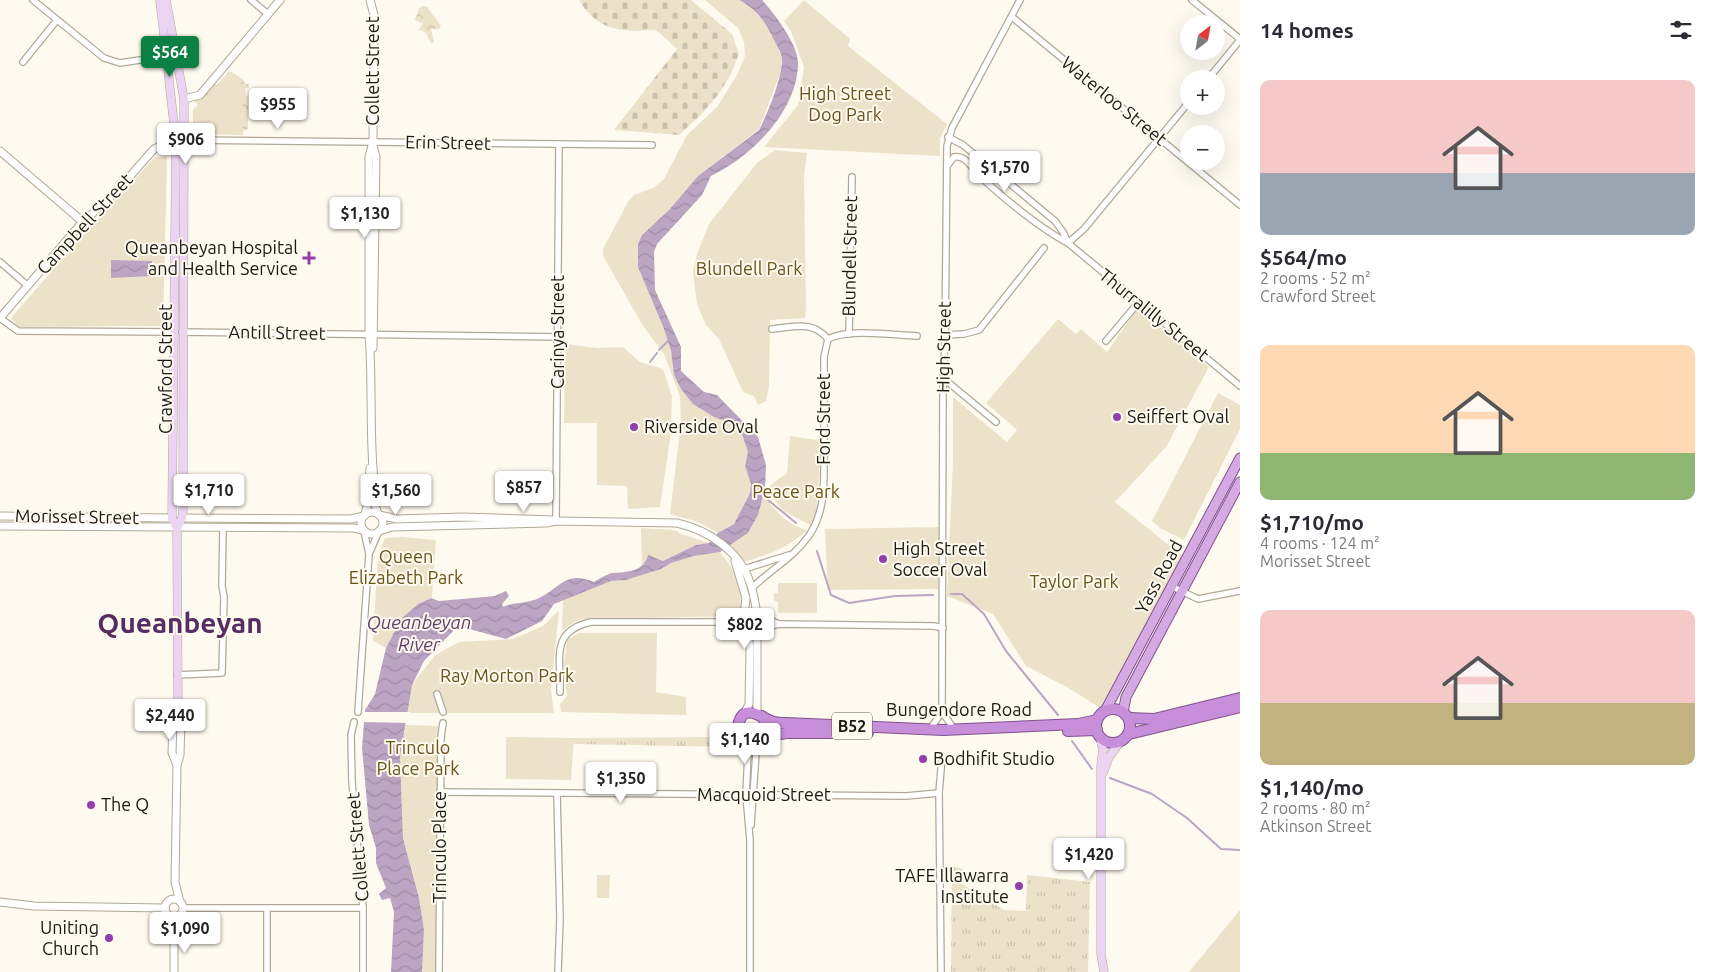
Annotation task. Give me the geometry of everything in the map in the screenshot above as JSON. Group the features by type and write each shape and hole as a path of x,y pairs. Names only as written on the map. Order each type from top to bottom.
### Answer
{"highway":[{"path":"1098,729 1105,711 1117,709 1126,715 1154,719 1240,698"},
{"path":"1120,742 1129,734 1240,707"},
{"name":"B52","path":"742,716 747,713 760,714"},
{"path":"760,714 767,725 762,738"},
{"name":"Bungendore Road","path":"760,714 773,722 786,723 954,730 1078,724 1098,729"},
{"path":"1126,715 1129,734"},
{"path":"742,716 738,728 744,738"},
{"name":"B52","path":"1098,729 1110,743 1120,742"},
{"name":"Bungendore Road","path":"762,738 786,733 943,734 1098,729"},
{"name":"B52","path":"744,738 753,741 762,738"}],"main road":[{"name":"Crawford Street","path":"160,0 166,56 180,141"},
{"name":"Crawford Street","path":"166,0 184,99 180,141 178,332 172,518 177,528 177,717"},
{"path":"166,56 176,54"},
{"name":"Crawford Street","path":"177,528 182,518 178,332"},
{"name":"Yass Road","path":"1105,711 1173,587 1240,458"},
{"name":"Yass Road","path":"1126,715 1126,697 1240,482"},
{"name":"Morisset Street","path":"172,518 182,518"},
{"path":"1186,561 1196,566"},
{"path":"1098,729 1102,750 1101,954 1104,972"},
{"path":"1101,780 1109,757 1120,742"},
{"path":"1098,972 1101,954"}],"street":[{"path":"33,0 96,53 112,61 128,62 166,56"},
{"path":"251,0 268,14"},
{"path":"184,99 193,98 200,94 280,0"},
{"name":"Collett Street","path":"370,0 374,20 373,142 369,157 372,334 371,463 374,504 378,514"},
{"name":"High Street","path":"942,712 943,378 948,138 1020,0"},
{"path":"1192,0 1240,39 1215,70"},
{"name":"Waterloo Street","path":"1012,17 1240,204"},
{"path":"23,62 57,20"},
{"path":"1068,243 1084,229 1180,113"},
{"name":"Thurralilly Street","path":"948,138 963,145 1054,221 1063,232 1068,243"},
{"name":"Campbell Street","path":"0,318 83,222 116,192 159,145 169,141 180,141"},
{"name":"Erin Street","path":"180,141 652,145"},
{"name":"Carinya Street","path":"556,521 559,144"},
{"path":"0,151 83,222"},
{"name":"Thurralilly Street","path":"946,170 950,160 959,156 967,161 985,180 1048,232 1068,243 1240,386"},
{"path":"985,180 993,170"},
{"name":"Blundell Street","path":"849,334 849,250 852,177"},
{"path":"945,335 964,334 979,330 1044,248"},
{"path":"0,262 27,285"},
{"path":"1106,341 1138,302"},
{"name":"Antill Street","path":"0,318 18,331 558,337"},
{"path":"772,330 807,326 821,330 828,339 849,334 916,336"},
{"name":"Ford Street","path":"752,588 795,551 811,533 823,502 824,356 828,339"},
{"path":"943,378 996,422"},
{"name":"Collett Street","path":"364,515 368,502 368,481 371,463"},
{"path":"358,712 369,554 361,522 364,515 370,512 397,519 491,517 544,518 556,521"},
{"path":"369,554 383,522 378,514"},
{"name":"Morisset Street","path":"182,518 351,519 364,515"},
{"name":"Morisset Street","path":"0,516 172,518"},
{"path":"455,526 470,517"},
{"path":"491,517 506,524"},
{"path":"364,531 371,534 392,527 556,521 677,523 689,526 712,537 732,554 744,569 752,588 761,622 758,629 760,714"},
{"name":"Morisset Street","path":"0,526 350,528 364,531"},
{"path":"177,675 222,673 223,527"},
{"name":"Ford Street","path":"744,569 776,560 795,551"},
{"path":"732,554 743,584 747,602 743,623 750,648 749,704 742,716"},
{"path":"743,584 744,569"},
{"path":"1173,587 1194,598 1203,599 1240,591"},
{"path":"726,622 752,612 779,624"},
{"path":"560,692 562,640 570,629 591,622 726,622 746,629 758,629 779,624 934,626 943,628"},
{"path":"437,694 443,712"},
{"path":"930,729 942,712 954,730"},
{"name":"Crawford Street","path":"177,717 172,753 177,765 175,882 182,905"},
{"name":"Collett Street","path":"354,722 352,735 352,782 363,908 363,972"},
{"name":"Trinculo Place","path":"439,972 440,792 443,723"},
{"path":"744,738 748,753 746,795 750,840"},
{"path":"750,972 750,840 756,754 762,738"},
{"path":"941,972 939,793 942,757"},
{"name":"Macquoid Street","path":"440,792 906,796 939,793"},
{"path":"557,794 560,915 558,972"},
{"name":"Crawford Street","path":"168,901 175,882"},
{"path":"165,908 168,901 173,899 182,905 267,909 363,908"},
{"path":"0,902 8,905 165,908"},
{"path":"0,908 8,905"},
{"path":"174,936 182,905"},
{"path":"165,908 170,917 174,936 174,972"},
{"path":"267,909 267,972"},
{"path":"170,917 180,916"}],"green space":[{"path":"579,0 691,0 732,34 739,54 731,74 718,95 700,116 679,135 614,130 677,49 656,30 622,30 603,24 586,11"},
{"path":"705,0 739,0 751,7 770,29 782,59 780,74 759,129 698,176 669,210 642,235 638,244 638,267 664,329 671,351 674,376 707,412 714,417 721,418 736,428 746,443 748,452 745,466 751,484 750,493 734,524 718,533 698,522 670,514 681,423 680,396 664,354 643,326 603,256 603,249 628,202 634,195 653,188 664,179 687,135 717,107 736,77 745,56 744,42 738,28"},
{"name":"High Street Dog Park","path":"804,0 850,39 848,46 947,124 940,138 940,156 764,147 798,105 804,67 791,31 784,21"},
{"path":"427,7 441,26 439,29 431,29 434,41 431,44 426,33 421,30 418,31 424,21 421,23 415,20 419,8"},
{"path":"229,72 242,85 243,135 197,134 193,131 193,110"},
{"path":"231,72 243,79 245,84 249,84 249,88 245,88 246,96 248,96 248,129 239,132 200,107 194,101 195,96 207,94 207,88 211,84 215,84 218,90 227,73"},
{"name":"Blundell Park","path":"775,150 807,153 804,176 806,311 805,318 770,320 769,387 766,401 758,405 754,396 743,392 719,339 706,325 697,304 693,271 697,254 709,224 757,163"},
{"path":"155,157 167,157 163,326 18,327 11,318 91,226"},
{"name":"Taylor Park","path":"1137,309 1209,367 1166,447 1115,502 1185,558 1102,709 1067,687 1026,666 993,614 947,596 953,460 953,397 1007,442 1017,430 986,403 1058,319 1076,334 1081,329 1107,352"},
{"name":"Riverside Oval","path":"565,344 597,348 623,347 640,362 663,369 672,396 671,432 660,507 628,509 627,486 597,485 597,423 564,423"},
{"path":"1218,393 1240,405 1240,429 1184,540 1160,528 1152,521"},
{"name":"Peace Park","path":"790,436 822,441 816,514 810,525 784,511 765,489 787,473"},
{"path":"764,495 782,517 794,525 807,530 778,550 744,562 738,558 731,545 748,533 758,515"},
{"name":"High Street Soccer Oval","path":"940,527 938,589 828,590 825,529"},
{"path":"641,528 675,530 681,534 709,543 696,545 663,561 653,558 642,567"},
{"name":"Queen Elizabeth Park","path":"402,537 436,540 432,597 409,612 395,631 386,648 373,641 378,556 385,538"},
{"name":"Ray Morton Park","path":"720,552 738,581 742,598 742,616 580,619 562,630 563,600 611,581 626,580 694,556"},
{"path":"778,583 817,583 817,613 778,613 778,602 774,601 774,593 778,593"},
{"name":"Ray Morton Park","path":"559,610 551,690 554,713 407,713 412,685 435,655 459,642 513,639 543,626"},
{"path":"579,633 657,633 656,692 686,697 686,715 561,712 560,704 567,696 564,664 567,640"},
{"name":"Trinculo Place Park","path":"406,725 438,726 436,972 422,972 424,930 419,898 403,837 400,757"},
{"path":"506,737 574,738 571,780 506,779"},
{"path":"574,738 733,738 735,747 574,744"},
{"path":"952,866 963,869 962,884 1004,910 1026,911 1027,875 1090,882 1088,972 951,972"},
{"path":"597,875 610,875 609,898 597,898"},
{"path":"1240,910 1240,972 1189,972"}],"water":[{"name":"Queanbeyan River","path":"739,0 762,0 779,21 790,38 797,55 796,81 781,115 770,130 741,157 711,176 702,195 657,244 654,252 655,290 681,347 681,371 704,392 717,395 758,437 766,465 765,489 758,515 748,533 720,552 694,556 626,580 611,581 554,604 542,621 506,639 458,626 424,661 412,685 400,757 403,838 419,898 424,930 422,972 391,972 394,912 390,898 382,900 379,894 386,888 376,863 376,848 369,825 362,748 365,710 375,694 386,648 401,619 418,604 431,598 439,601 495,596 506,591 509,596 502,604 503,607 539,598 570,579 577,578 594,582 610,574 634,570 643,565 648,555 663,561 696,545 709,543 718,533 734,524 750,493 751,484 745,466 748,452 743,437 728,422 714,417 693,404 681,389 674,375 671,351 664,329 638,267 638,244 642,235 669,210 698,176 759,130 770,105 780,76 782,60 779,49 761,18"},
{"path":"111,260 152,261 152,276 111,278"}],"pier":[{"path":"362,712 410,712 409,723 362,722"}],"waterway":[{"path":"659,350 668,341"},
{"path":"650,362 657,353"},
{"path":"762,495 796,523"},
{"path":"817,551 831,595 849,603 895,596 933,595"},
{"path":"951,594 962,594 984,614 1006,651 1058,715"},
{"path":"1072,741 1092,769"},
{"path":"1110,778 1152,794 1187,818 1221,849 1240,850"}],"place":[{"name":"Queanbeyan Hospital and Health Service","path":"309,258"},
{"name":"Seiffert Oval","path":"1117,417"},
{"name":"Riverside Oval","path":"634,427"},
{"name":"High Street Soccer Oval","path":"883,559"},
{"name":"Bodhifit Studio","path":"923,759"},
{"name":"The Q","path":"91,805"},
{"name":"TAFE Illawarra Institute","path":"1019,886"},
{"name":"Uniting Church","path":"109,938"}],"district":[{"name":"Queanbeyan","path":"180,623"}]}
